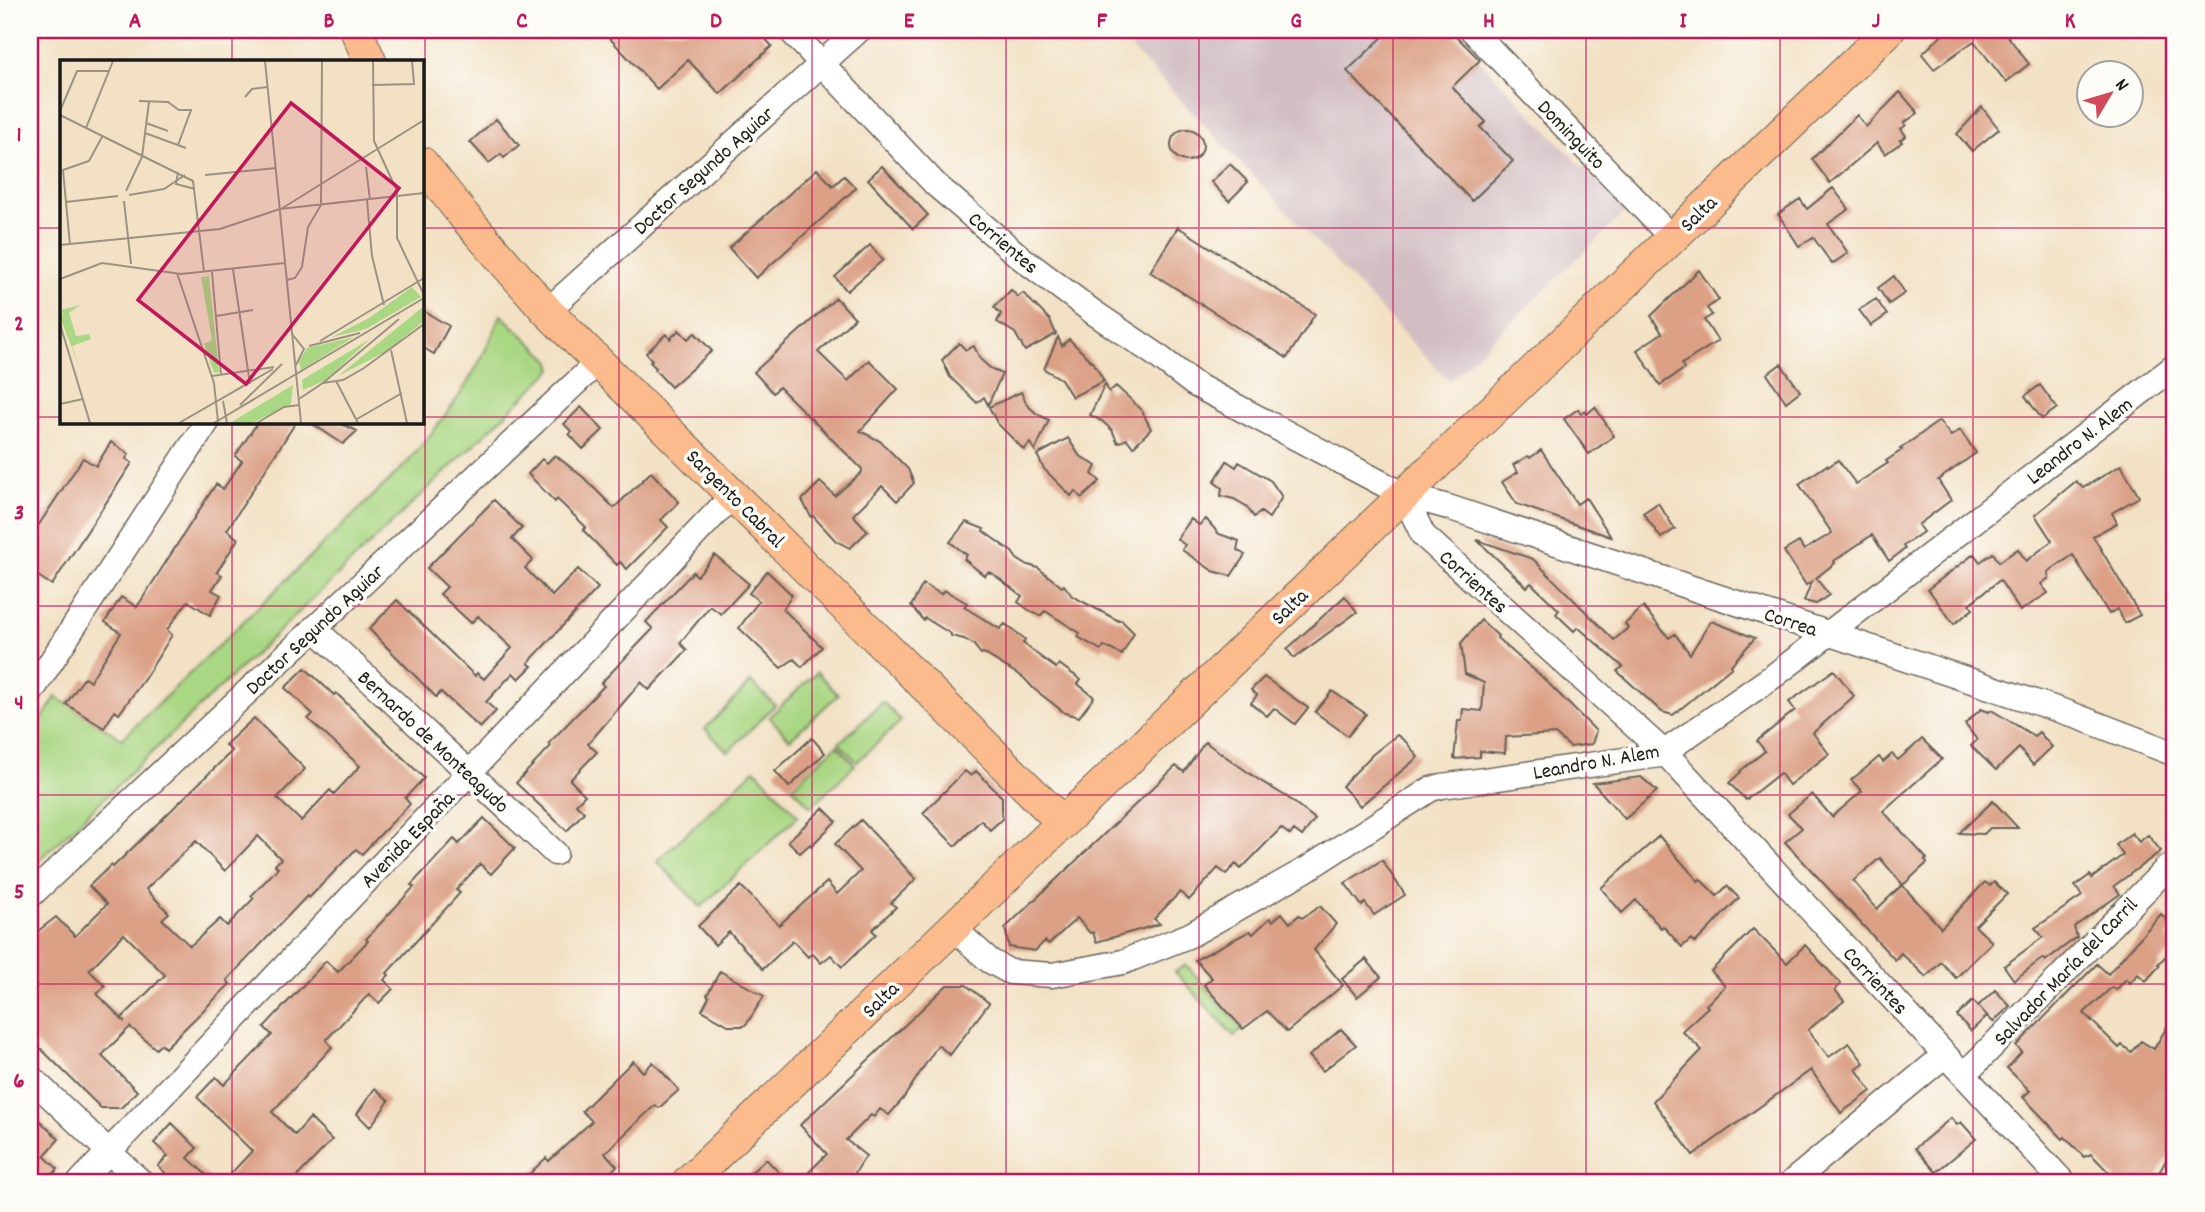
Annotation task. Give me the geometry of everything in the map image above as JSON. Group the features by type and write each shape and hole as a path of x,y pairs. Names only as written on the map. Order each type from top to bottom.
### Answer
{"main road":[{"path":"356,30 370,60"},
{"name":"Salta","path":"688,1182 1889,30"},
{"name":"Sargento Cabral","path":"424,166 547,311 1063,823"}],"street":[{"name":"Corrientes","path":"790,30 936,185 1051,281 1194,384 1404,495 1423,535 1663,752 2063,1182"},
{"name":"Doctor Segundo Aguiar","path":"547,311 859,30"},
{"name":"Dominguito","path":"1472,30 1672,238"},
{"name":"Doctor Segundo Aguiar","path":"30,896 598,362"},
{"name":"Leandro N. Alem","path":"953,928 990,961 1010,972 1052,975 1123,962 1190,935 1214,922 1307,869 1431,789 1660,755 1775,675 2175,366"},
{"path":"30,694 206,424"},
{"name":"Avenida España","path":"80,1182 733,495"},
{"name":"Correa","path":"1404,495 2068,713 2175,754"},
{"name":"Bernardo de Monteagudo","path":"314,628 555,853"},
{"name":"Salvador María del Carril","path":"1964,1075 2166,868"},
{"path":"1791,1182 1945,1055"},
{"path":"30,1077 141,1182"}],"shaded area":[{"path":"1114,30 1450,30 1626,212 1449,381"}],"green space":[{"path":"501,315 550,360 553,369 30,869 30,738 56,697 122,739 406,464 460,394 482,357"},
{"path":"817,672 838,695 790,739 769,717"},
{"path":"751,682 775,705 728,752 705,729"},
{"path":"883,702 901,721 857,762 839,743"},
{"path":"837,745 855,765 811,807 792,787"},
{"path":"755,769 798,816 701,907 657,861"},
{"path":"1186,965 1243,1029 1234,1036 1175,972"}],"building":[{"path":"602,30 757,30 772,46 720,94 688,60 657,89"},
{"path":"1390,30 1450,30 1480,60 1452,87 1486,122 1480,127 1513,161 1472,201 1347,71"},
{"path":"1947,30 2003,30 2029,64 2006,82 1974,41 1934,69 1922,54"},
{"path":"1900,92 1918,113 1904,123 1906,125 1901,129 1906,136 1900,140 1902,142 1885,154 1877,143 1830,183 1812,159 1857,115 1866,127"},
{"path":"1982,107 1999,129 1972,151 1957,134"},
{"path":"496,119 519,145 504,158 501,154 489,163 470,142"},
{"path":"1187,129 1198,134 1203,145 1198,156 1187,161 1176,156 1171,145 1176,134"},
{"path":"1230,164 1248,182 1229,201 1211,182"},
{"path":"882,166 928,215 913,229 868,179"},
{"path":"817,169 833,186 844,176 856,188 756,278 729,248"},
{"path":"1833,188 1849,209 1828,224 1848,253 1832,264 1813,237 1799,246 1778,214 1800,199 1807,209"},
{"path":"1178,227 1315,314 1287,358 1150,272"},
{"path":"870,245 883,260 847,291 835,277"},
{"path":"1699,270 1719,300 1707,308 1712,315 1704,320 1718,341 1682,364 1684,369 1660,385 1637,350 1662,333 1651,316"},
{"path":"1894,276 1905,293 1889,304 1878,288"},
{"path":"1011,290 1018,297 1023,293 1050,320 1056,334 1025,351 1015,333 997,322 1001,314 994,307"},
{"path":"836,298 855,318 818,352 848,381 869,360 898,389 860,431 880,441 908,469 914,483 897,501 882,486 853,515 868,531 850,548 836,541 813,516 811,517 802,500 820,482 835,496 862,472 862,469 779,387 773,393 754,372"},
{"path":"1876,299 1887,315 1871,326 1859,310"},
{"path":"424,311 449,326 434,354 424,348"},
{"path":"679,330 688,339 695,333 712,351 671,387 655,370 646,353 666,334 670,339"},
{"path":"1058,337 1062,346 1069,339 1095,365 1104,381 1072,397 1061,379 1044,369"},
{"path":"959,343 966,350 974,346 980,359 1002,374 988,405 984,397 977,403 950,377 942,360"},
{"path":"1781,364 1800,391 1786,402 1767,374"},
{"path":"1105,384 1109,392 1116,386 1141,409 1151,429 1133,447 1127,439 1118,443 1112,430 1090,415"},
{"path":"2040,385 2057,408 2042,419 2025,396"},
{"path":"1021,392 1027,405 1049,420 1035,451 1030,443 1024,450 997,423 989,407"},
{"path":"581,407 603,430 583,449 564,424"},
{"path":"1595,407 1614,436 1589,454 1564,419 1578,409 1581,414 1585,411 1587,414"},
{"path":"1939,421 1951,436 1960,430 1976,453 1938,480 1951,500 1918,525 1923,532 1903,546 1905,549 1889,561 1872,535 1834,561 1835,563 1816,578 1829,595 1816,604 1804,601 1812,581 1806,585 1784,551 1799,542 1804,550 1832,533 1799,484 1838,460 1856,484 1888,463 1886,461 1902,450 1900,449"},
{"path":"257,424 295,424 227,530 238,539 217,572 222,575 212,590 221,595 210,615 188,601 167,630 172,635 145,678 119,714 115,711 104,728 66,704 84,678 90,681 121,633 105,622 121,597 137,607 216,484 223,489 242,461 235,456"},
{"path":"313,424 341,424 357,431 343,444"},
{"path":"1068,438 1079,455 1096,466 1092,474 1100,481 1082,498 1075,491 1071,496 1044,469 1037,455"},
{"path":"111,442 129,454 126,459 132,463 52,585 30,571 30,538 83,458 96,466"},
{"path":"1541,450 1577,504 1586,498 1611,537 1517,504 1502,482 1518,472 1513,465"},
{"path":"555,455 583,477 614,508 651,472 679,502 661,520 668,527 627,569 620,562 617,565 583,530 586,527 557,499 555,502 528,474 542,459 547,463"},
{"path":"1227,461 1236,467 1239,462 1271,481 1282,497 1269,518 1261,512 1254,517 1246,506 1221,496 1222,488 1214,482"},
{"path":"2121,465 2139,497 2112,513 2117,523 2093,536 2140,615 2125,623 2117,609 2109,614 2073,555 2048,572 2049,578 2041,584 2048,593 2020,611 2000,580 1969,604 1973,609 1954,624 1928,589 1974,554 1980,562 1993,553 1999,562 2018,549 2026,561 2052,541 2035,515 2076,481 2083,488"},
{"path":"494,500 522,528 512,539 533,560 525,568 552,596 578,569 598,588 528,663 532,666 519,679 513,673 486,702 496,711 480,728 441,692 436,697 369,629 397,600 475,676 477,673 484,679 512,648 478,616 471,623 440,594 447,587 427,568"},
{"path":"1658,503 1675,529 1661,538 1643,513"},
{"path":"1191,519 1199,525 1206,519 1219,534 1239,541 1237,550 1245,555 1231,576 1213,571 1182,550 1185,545 1177,539"},
{"path":"966,522 984,529 983,531 1012,552 1017,559 1038,568 1062,587 1064,585 1072,596 1121,620 1134,633 1122,655 1104,646 1101,650 1078,637 1080,633 1045,611 1040,616 1030,611 1018,602 1022,596 993,574 988,572 985,576 964,559 967,555 950,542"},
{"path":"1477,540 1533,559 1614,640 1628,628 1625,624 1643,607 1669,638 1675,634 1690,654 1711,621 1755,638 1732,667 1673,715 1662,712 1617,671 1623,667 1578,627 1574,631 1556,614 1559,610 1531,583 1527,587"},
{"path":"715,555 749,584 721,614 710,606 680,643 687,650 649,690 641,682 588,744 597,752 570,780 585,795 576,804 584,812 567,831 516,783 551,746 548,744 604,686 601,683 653,629 646,622 693,572 697,576"},
{"path":"767,571 792,595 783,609 822,647 802,667 794,659 781,668 739,628 759,601 749,593"},
{"path":"923,584 941,594 944,590 967,603 964,607 1000,629 1005,624 1025,639 1023,643 1038,655 1056,668 1059,664 1081,680 1078,684 1094,697 1079,717 1065,713 1024,678 981,654 973,644 951,636 925,618 923,620 911,606"},
{"path":"1345,596 1357,612 1294,658 1287,649"},
{"path":"1481,620 1596,731 1592,744 1570,747 1555,734 1506,737 1505,753 1480,751 1480,757 1454,759 1458,721 1462,721 1463,709 1482,711 1484,683 1465,674 1461,643"},
{"path":"305,668 334,695 336,693 424,778 405,798 410,804 362,854 356,849 309,898 307,896 227,980 230,984 165,1048 161,1044 156,1049 130,1027 106,1051 102,1056 137,1091 121,1108 101,1108 30,1038 30,922 38,931 56,917 75,936 107,904 89,886 111,865 113,867 232,751 225,745 254,718 305,769 277,798 301,821 330,790 334,794 360,766 308,719 313,714 285,688","holes":["258,836 281,859 275,865 278,868 227,926 220,919 190,946 162,919 169,913 146,889 196,841 225,871","124,934 165,975 122,1018 97,994 105,986 89,970"]},
{"path":"1834,670 1854,696 1813,733 1829,754 1789,785 1780,773 1746,800 1729,783 1765,751 1757,741 1795,710 1789,702"},
{"path":"1264,677 1308,708 1295,724 1274,708 1267,716 1251,703 1257,695 1251,690"},
{"path":"1332,691 1366,714 1348,736 1315,712"},
{"path":"1981,709 1989,712 1991,710 2034,736 2039,732 2052,747 2033,765 2019,748 1996,770 1971,746 1977,740 1965,724"},
{"path":"1397,735 1418,757 1360,806 1342,786 1373,754"},
{"path":"812,738 825,753 789,787 775,771"},
{"path":"1922,739 1942,759 1883,811 1927,859 1927,863 1903,885 1880,858 1853,881 1877,909 1902,885 1941,928 1985,882 1990,886 1994,882 2007,894 1975,926 1992,942 1956,978 1941,962 1926,977 1901,953 1895,960 1785,842 1802,828 1788,814 1812,794 1832,817 1862,791 1851,780 1879,757 1883,762 1892,754 1898,760"},
{"path":"1205,742 1315,819 1302,836 1294,830 1290,835 1281,828 1241,869 1236,864 1226,874 1218,868 1189,900 1180,892 1154,919 1160,924 1096,942 1093,932 1090,933 1077,918 1049,944 1045,941 1035,951 1009,947 1005,928 1176,766 1184,772"},
{"path":"965,771 971,776 976,771 1002,797 1002,819 990,830 981,820 955,846 923,813"},
{"path":"1641,777 1657,791 1625,819 1593,783"},
{"path":"1993,801 2018,828 1990,828 1984,834 1959,833"},
{"path":"823,808 836,821 800,853 788,841"},
{"path":"484,818 515,848 491,874 480,864 456,890 460,893 387,973 389,975 384,980 393,989 379,1003 369,994 326,1040 332,1047 272,1112 295,1135 310,1118 332,1140 292,1182 223,1182 252,1151 197,1097 216,1077 224,1085 272,1035 264,1027 326,961 338,972 368,941 366,939 414,887 411,885 454,839 459,844"},
{"path":"861,820 916,879 891,903 896,907 872,930 876,934 842,967 831,955 821,963 812,953 808,957 793,941 763,969 729,932 715,945 698,926 741,886 779,925 827,882 837,894 861,871 835,844"},
{"path":"2132,833 2139,842 2148,835 2161,851 2114,886 2120,894 2074,927 2077,937 2014,980 2004,966 2043,937 2035,928 2082,896 2075,886 2090,875 2092,878 2123,855 2116,845"},
{"path":"1659,836 1698,881 1700,879 1717,896 1727,886 1739,898 1695,943 1691,939 1682,947 1636,900 1622,913 1601,888"},
{"path":"1382,860 1405,895 1374,915 1365,903 1362,906 1345,883"},
{"path":"1320,906 1336,924 1314,950 1343,985 1287,1032 1267,1011 1243,1029 1204,985 1212,978 1195,960 1250,931 1253,934 1270,918 1273,921 1282,913 1290,923 1299,915 1302,918"},
{"path":"2161,914 2175,928 2167,937 2175,947 2146,981 2138,974 2130,983 2126,979 2116,990 2112,987 2084,1013 2119,1048 2122,1045 2131,1052 2141,1041 2154,1049 2175,1013 2175,1144 2154,1182 2118,1182 2091,1154 2084,1157 2065,1137 2063,1139 2023,1097 2030,1091 2007,1068 2022,1052 2016,1046 2097,964 2108,974"},
{"path":"1753,929 1787,963 1805,945 1841,984 1835,990 1844,1001 1808,1030 1829,1057 1849,1043 1864,1063 1856,1069 1871,1091 1841,1113 1811,1070 1693,1155 1653,1101 1702,1050 1682,1031 1708,1007 1706,1005 1725,986 1711,971"},
{"path":"1366,959 1381,977 1357,997 1342,979"},
{"path":"720,971 764,996 744,1026 730,1026 702,1010"},
{"path":"947,985 966,985 989,1003 950,1055 938,1045 903,1099 889,1115 880,1109 846,1140 866,1156 849,1182 822,1182 809,1172 827,1154 800,1125"},
{"path":"1995,990 2010,1006 1993,1022 1978,1006"},
{"path":"1973,1001 1987,1016 1971,1031 1957,1016"},
{"path":"1341,1029 1356,1045 1323,1071 1309,1056"},
{"path":"633,1061 643,1072 653,1062 679,1090 659,1108 655,1105 605,1153 617,1166 600,1182 521,1182 546,1158 549,1161 592,1121 582,1111"},
{"path":"375,1088 389,1101 370,1127 357,1114"},
{"path":"1951,1118 1957,1125 1961,1122 1976,1139 1936,1172 1915,1148"},
{"path":"40,1121 59,1139 44,1156 58,1169 45,1182 30,1182 30,1131"},
{"path":"172,1123 197,1148 188,1158 214,1182 175,1182 158,1166 168,1156 154,1143"},
{"path":"766,1159 788,1182 741,1182"}]}
